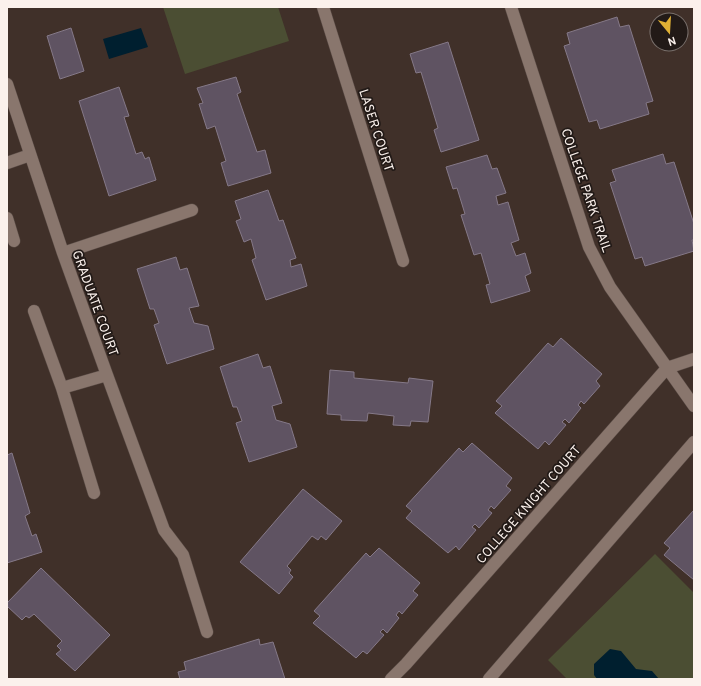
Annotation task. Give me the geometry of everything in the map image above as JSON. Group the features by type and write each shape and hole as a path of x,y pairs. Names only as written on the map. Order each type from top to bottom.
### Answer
{"street":[{"name":"LASER COURT","path":"323,7 404,261"},
{"name":"COLLEGE PARK TRAIL","path":"511,7 589,246 610,287 694,406"},
{"name":"GRADUATE COURT","path":"7,84 63,253 107,375 164,530 183,555 207,632"},
{"path":"7,163 30,155"},
{"path":"63,253 192,210"},
{"path":"7,218 14,241"},
{"path":"34,311 62,388 94,493"},
{"name":"COLLEGE KNIGHT COURT","path":"391,679 667,368 694,358"},
{"path":"62,388 107,375"},
{"path":"488,679 694,442"}],"green space":[{"path":"163,7 278,7 289,41 185,74"},
{"path":"655,554 694,593 694,679 567,679 548,660"}],"water":[{"path":"141,28 148,47 109,59 103,39"},
{"path":"610,649 621,651 636,669 652,671 659,679 597,679 594,675 594,664"}],"building":[{"path":"617,17 620,27 629,25 653,101 646,103 649,114 600,129 597,120 589,122 564,46 570,44 567,33"},
{"path":"71,28 84,71 60,79 47,36"},
{"path":"448,42 479,140 441,152 434,130 438,128 421,72 416,73 410,54"},
{"path":"236,77 241,92 237,94 257,152 265,150 271,173 228,186 221,163 226,161 215,126 207,129 199,104 203,103 197,88"},
{"path":"119,87 129,116 124,117 136,154 142,152 145,159 149,157 156,180 109,196 79,101"},
{"path":"663,154 666,164 674,162 694,224 694,240 692,240 694,251 645,266 642,257 635,259 610,183 616,181 612,170"},
{"path":"487,155 492,169 497,168 506,193 496,196 498,205 508,202 519,240 511,243 516,256 525,253 531,273 525,276 530,291 491,303 486,285 490,284 481,253 474,255 461,215 465,214 457,188 453,189 446,167"},
{"path":"268,190 279,221 283,220 296,258 290,260 291,267 301,264 307,286 266,300 252,260 256,258 251,239 244,242 236,221 241,219 235,201"},
{"path":"176,257 180,270 187,268 199,306 189,308 194,323 208,326 214,349 167,364 154,325 159,323 154,309 150,309 137,269"},
{"path":"561,338 602,374 596,381 600,386 584,404 581,401 578,405 581,408 569,423 565,419 562,422 566,425 549,445 545,441 538,449 495,413 502,406 496,401 548,343 553,347"},
{"path":"258,354 263,368 270,366 282,403 272,406 276,420 290,424 297,447 249,462 236,423 242,421 237,407 233,407 220,367"},
{"path":"330,370 354,372 354,378 408,383 409,378 433,381 428,422 411,421 410,426 393,425 394,416 368,413 367,421 341,420 341,415 327,414"},
{"path":"472,443 512,478 506,486 511,490 494,509 491,506 488,510 492,513 479,528 475,524 472,527 476,530 459,550 456,546 448,553 406,518 412,511 406,506 459,448 463,452"},
{"path":"12,453 30,513 25,516 32,536 36,534 42,552 7,563 7,455"},
{"path":"303,489 342,521 326,540 321,536 318,540 312,536 287,566 291,570 289,573 293,577 279,594 240,562"},
{"path":"694,510 694,580 664,555 670,548 664,543"},
{"path":"379,548 420,583 413,591 418,595 402,614 399,611 396,615 399,618 387,633 383,629 380,632 384,635 367,654 363,651 356,658 313,623 320,616 314,611 366,553 370,557"},
{"path":"41,568 110,635 75,671 56,654 61,650 57,646 62,641 34,614 29,618 26,616 22,620 7,606 7,603"},
{"path":"259,639 260,645 273,642 285,679 180,679 178,672 186,670 184,662"}]}
